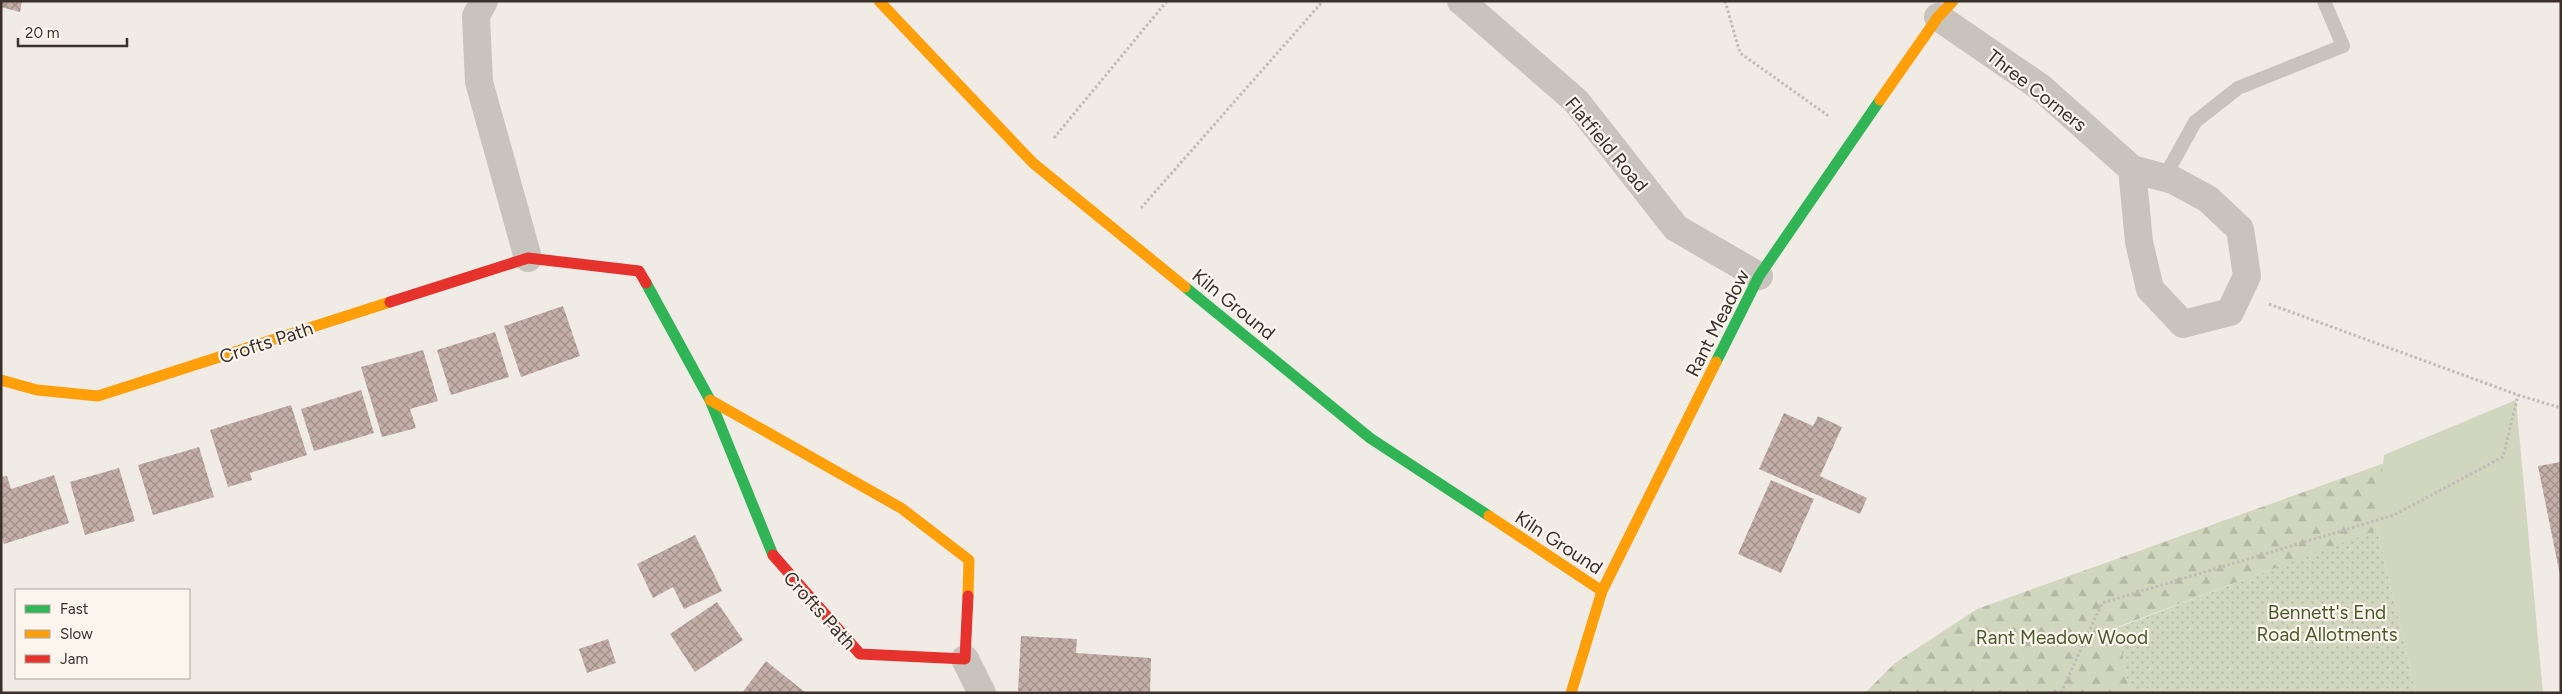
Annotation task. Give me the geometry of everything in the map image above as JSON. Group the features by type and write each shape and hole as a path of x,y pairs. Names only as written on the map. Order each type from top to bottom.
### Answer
{"street":[{"path":"484,1 476,16 479,82 528,258"},
{"name":"Kiln Ground","path":"880,1 1033,163 1370,438 1602,591"},
{"name":"Flatfield Road","path":"1461,1 1576,101 1676,228 1759,276"},
{"name":"Rant Meadow","path":"1571,693 1602,591 1759,276 1946,9"},
{"name":"Three Corners","path":"1946,9 2040,87 2132,169 2173,180 2208,199 2240,229 2247,276 2230,312 2183,324 2150,289 2139,242 2132,169"},
{"name":"Crofts Path","path":"1,380 37,390 98,396 528,258 638,271 710,400 775,560 860,654 965,659"},
{"path":"710,400 902,508 969,560 965,659 982,693"}],"lane":[{"path":"2164,178 2195,122 2238,88 2344,46 2324,1"}],"path":[{"path":"1033,163 1167,1"},
{"path":"1119,233 1323,1"},
{"path":"1724,1 1740,53 1856,136"},
{"path":"2239,293 2518,395 2561,408"},
{"path":"2061,693 2102,603 2394,514 2503,457 2518,395"}],"green space":[{"path":"2516,400 2543,693 2416,693 2377,529 2384,455"},
{"name":"Rant Meadow Wood","path":"2421,450 2377,530 2117,627 2130,693 1865,693 1895,663 1977,609"},
{"name":"Bennett's End Road Allotments","path":"2377,529 2416,693 2130,693 2117,628"}],"building":[{"path":"1,1 22,1 20,12 1,7"},
{"path":"563,306 580,356 521,377 504,326"},
{"path":"495,332 509,377 451,395 437,350"},
{"path":"423,350 438,401 410,409 416,428 382,437 361,367"},
{"path":"361,390 374,433 314,451 301,409"},
{"path":"291,405 307,455 250,473 252,480 228,487 210,430"},
{"path":"1784,413 1813,426 1818,416 1842,427 1820,476 1867,498 1860,514 1759,469"},
{"path":"199,447 214,497 153,515 138,465"},
{"path":"2561,462 2561,575 2560,575 2538,466"},
{"path":"119,468 135,521 85,535 70,482"},
{"path":"54,475 69,523 4,544 1,535 1,477 7,476 11,489"},
{"path":"1771,480 1814,499 1781,573 1738,554"},
{"path":"695,535 722,591 684,609 673,587 653,598 637,564"},
{"path":"717,602 743,640 695,672 670,634"},
{"path":"1021,636 1077,639 1076,653 1151,658 1150,693 1018,691"},
{"path":"608,639 616,663 587,673 579,649"},
{"path":"766,661 806,693 742,693"}],"traffic: fast":[{"path":"1716,362 1759,276 1880,100"},
{"path":"646,283 710,400 773,555"},
{"path":"1185,287 1370,438 1489,516"}],"traffic: slow":[{"path":"879,1 1033,163 1185,287"},
{"path":"1880,100 1938,17 1953,1"},
{"path":"1,380 37,390 98,396 390,302"},
{"path":"1571,693 1602,591 1716,362"},
{"path":"710,400 901,508 969,560 968,596"},
{"path":"1489,516 1602,591"}],"traffic: jam":[{"path":"390,302 528,258 639,271 646,283"},
{"path":"773,555 860,654 965,659 968,596"}]}
